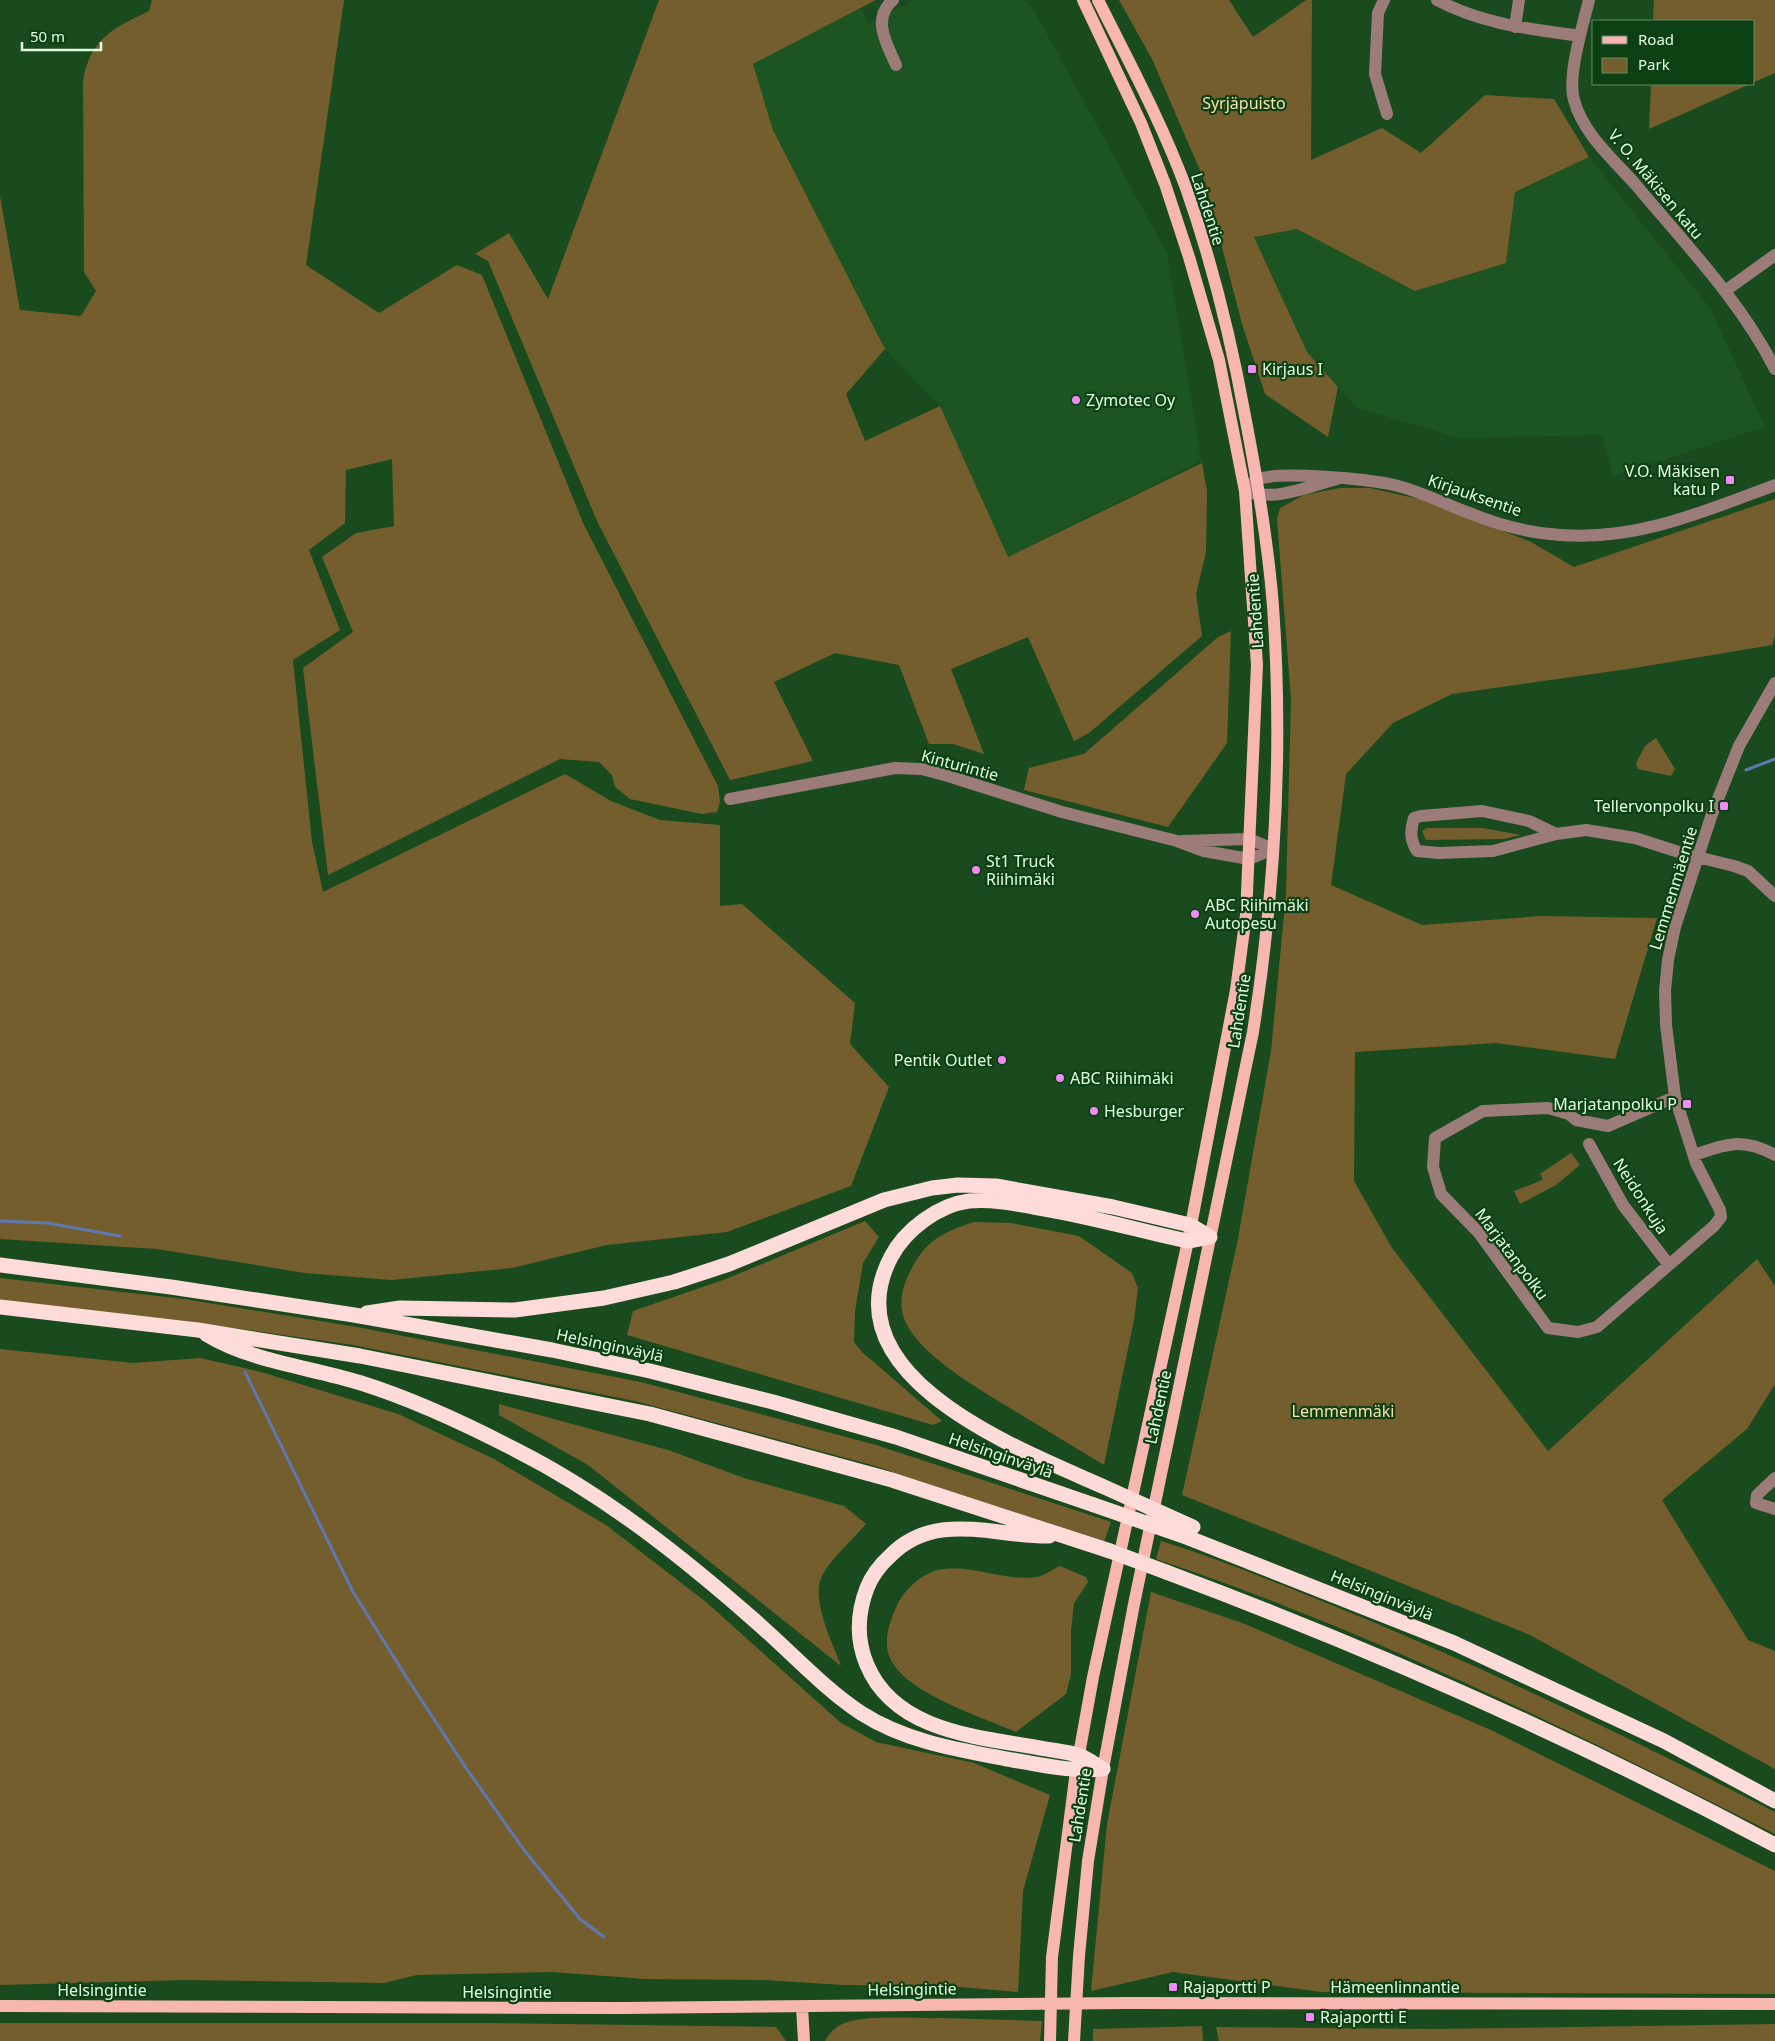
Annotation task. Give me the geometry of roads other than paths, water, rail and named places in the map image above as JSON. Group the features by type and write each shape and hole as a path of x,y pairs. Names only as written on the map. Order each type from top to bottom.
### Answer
{"highway":[{"path":"354,1315 400,1308 515,1310 604,1298 674,1282 729,1264 884,1200 924,1190 958,1185 996,1186 1038,1192 1190,1225 1210,1237"},
{"path":"1191,1532 1102,1486 995,1438 926,1391 906,1370 891,1349 879,1308 882,1277 905,1236 948,1207 968,1202 999,1201 1052,1210 1188,1242 1210,1237"},
{"name":"Helsinginväylä","path":"0,1266 171,1287 354,1315 552,1350 650,1371 773,1402 896,1437 1094,1505 1191,1532 1232,1554 1454,1643 1664,1741 1775,1801"},
{"path":"0,1307 198,1330 360,1356 650,1414 892,1480 1110,1552 1331,1636 1454,1688 1643,1777 1775,1844"},
{"path":"198,1330 227,1347 360,1383 411,1401 518,1450 566,1478 650,1533 708,1579 844,1700 894,1731 966,1751 1076,1771 1103,1769"},
{"path":"1062,1536 1024,1536 960,1527 917,1535 894,1552 870,1582 861,1604 858,1619 859,1634 863,1654 876,1682 892,1700 921,1720 965,1735 1080,1756 1103,1769"}],"main road":[{"name":"Lahdentie","path":"1050,2041 1052,1957 1076,1771 1093,1677 1188,1242 1236,990 1246,915 1257,665 1244,491 1219,360 1165,184 1141,123 1083,0"},
{"name":"Lahdentie","path":"1074,2041 1079,1956 1088,1861 1103,1769 1134,1604 1254,1022 1260,985 1273,849 1277,756 1273,614 1257,479 1223,310 1186,188 1159,122 1098,0"},
{"name":"Hämeenlinnantie","path":"1015,2004 1775,2004"},
{"name":"Helsingintie","path":"0,2006 802,2007 1015,2004"},
{"path":"802,2007 804,2041"}],"street":[{"path":"893,0 886,6 881,23 881,31 896,65"},
{"path":"1384,0 1378,13 1375,74 1387,114"},
{"path":"1437,0 1466,14 1515,27 1580,36"},
{"path":"1515,27 1519,0"},
{"name":"V. O. Mäkisen katu","path":"1589,0 1571,84 1574,101 1580,114 1601,147 1725,291 1759,338 1775,369"},
{"path":"1725,291 1775,255"},
{"name":"Kirjauksentie","path":"1257,479 1302,476 1394,485 1422,493 1473,515 1535,532 1598,536 1635,532 1666,525 1775,485"},
{"path":"1257,479 1244,491 1259,497"},
{"name":"Kirjauksentie","path":"1259,497 1276,495 1337,479"},
{"name":"Lemmenmäentie","path":"1714,1226 1721,1217 1720,1210 1694,1155 1676,1097 1667,1035 1664,991 1675,928 1697,858 1733,761 1775,683"},
{"name":"Kinturintie","path":"730,799 887,770 922,769 1062,812 1178,841 1204,851 1248,859"},
{"path":"1556,834 1529,821 1482,811 1414,818 1411,828 1411,842 1418,851 1439,854 1493,851 1556,834 1586,830 1609,832 1748,871 1775,896"},
{"name":"Kinturintie","path":"1178,841 1250,839 1273,849"},
{"path":"1248,859 1273,849"},
{"name":"Marjatanpolku","path":"1676,1097 1608,1126 1576,1120 1569,1114 1548,1108 1483,1111 1435,1138 1433,1167 1441,1194 1479,1234 1548,1328 1578,1332 1597,1327 1714,1226"},
{"path":"1694,1155 1731,1143 1765,1149 1775,1154"},
{"name":"Neidonkuja","path":"1589,1144 1623,1204 1668,1265"},
{"path":"1775,1478 1757,1495 1756,1502 1775,1509"}],"waterway":[{"path":"1746,770 1775,759"},
{"path":"0,1221 47,1223 120,1236"},
{"path":"245,1372 353,1592 405,1675 466,1768 524,1850 580,1919 604,1937"}],"place":[{"name":"Kirjaus I","path":"1252,369"},
{"name":"Zymotec Oy","path":"1076,400"},
{"name":"V.O. Mäkisen katu P","path":"1730,480"},
{"name":"Tellervonpolku I","path":"1724,806"},
{"name":"St1 Truck Riihimäki","path":"976,870"},
{"name":"ABC Riihimäki Autopesu","path":"1195,914"},
{"name":"Pentik Outlet","path":"1002,1060"},
{"name":"ABC Riihimäki","path":"1060,1078"},
{"name":"Marjatanpolku P","path":"1687,1104"},
{"name":"Hesburger","path":"1094,1111"},
{"name":"Rajaportti P","path":"1173,1987"},
{"name":"Rajaportti E","path":"1310,2017"}],"park label":[{"name":"Syrjäpuisto","path":"1244,103"},
{"name":"Lemmenmäki","path":"1343,1411"}]}
